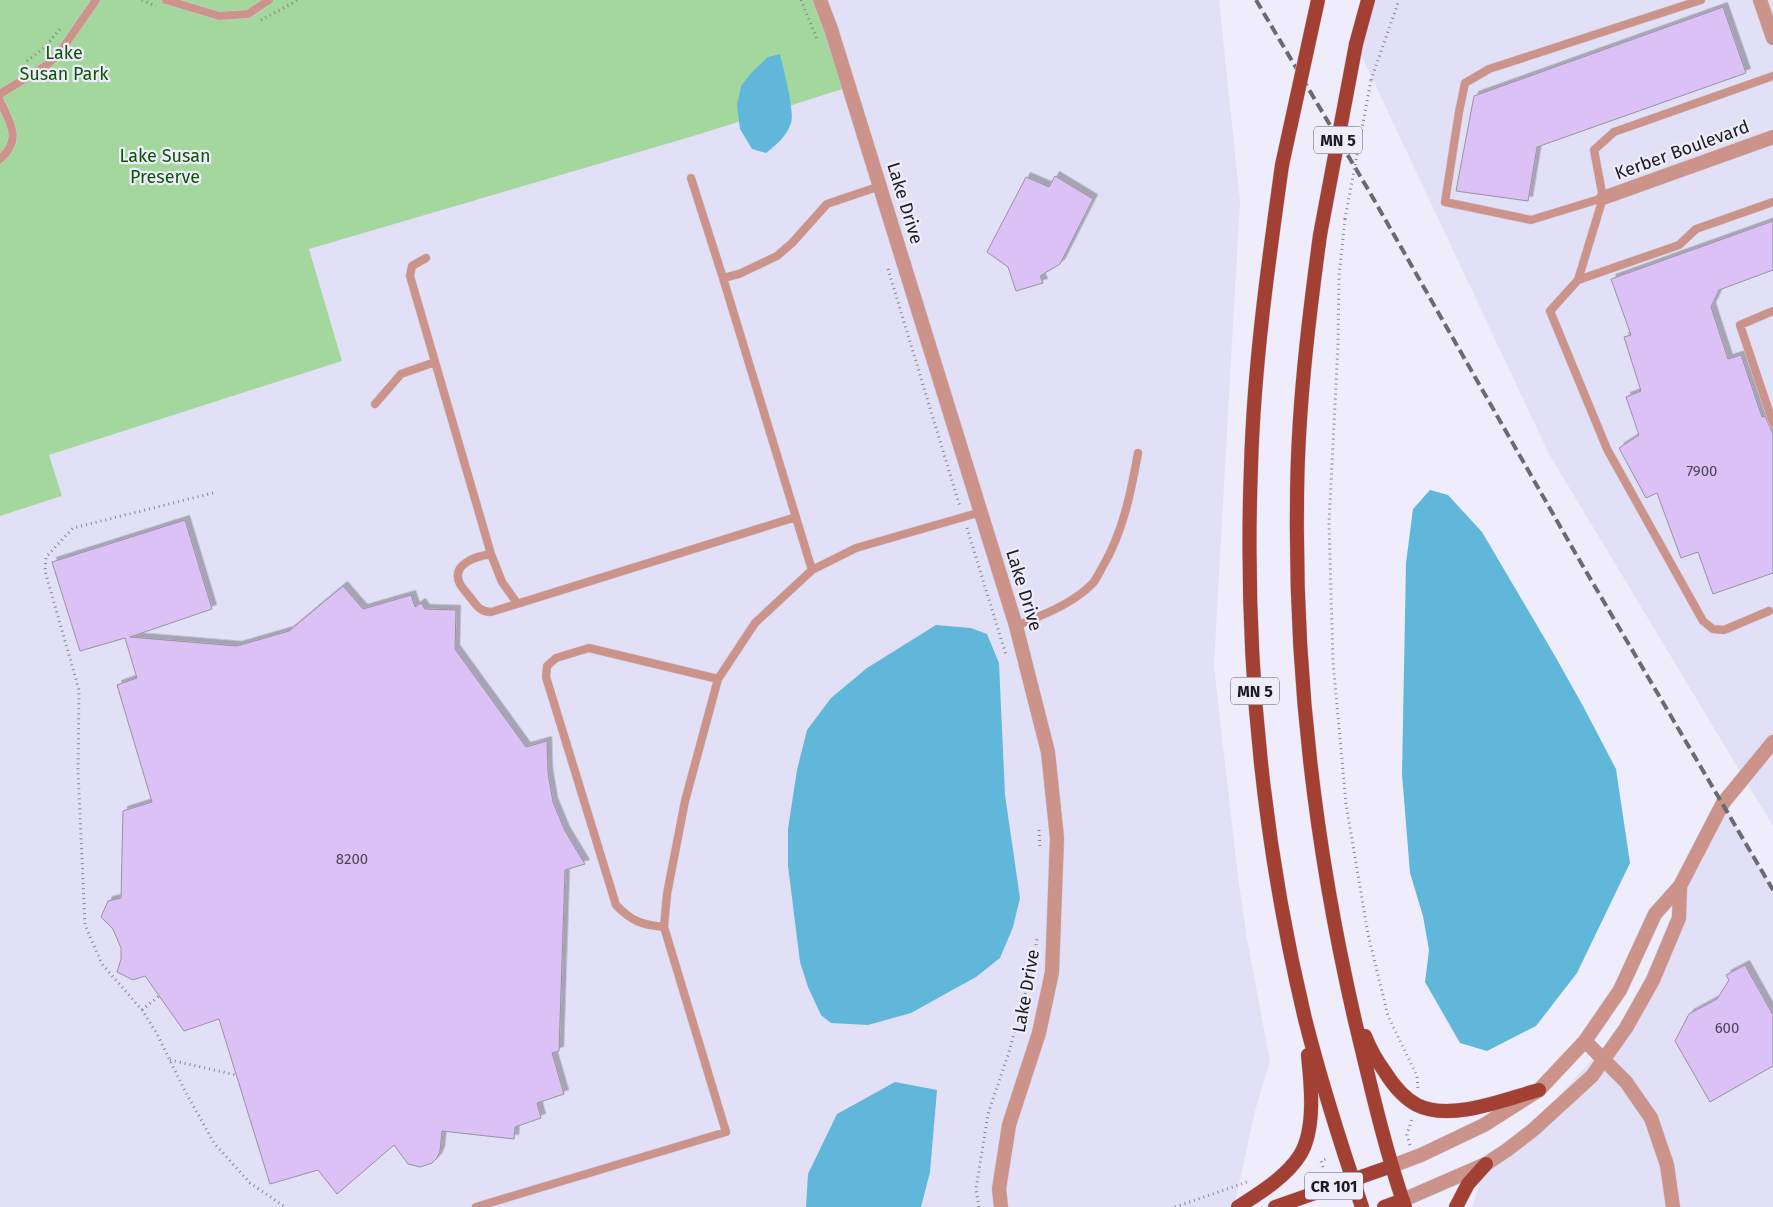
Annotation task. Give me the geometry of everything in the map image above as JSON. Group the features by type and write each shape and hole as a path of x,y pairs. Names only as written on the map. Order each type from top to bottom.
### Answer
{"main road":[{"name":"MN 5","path":"1318,0 1282,165 1266,277 1256,380 1251,464 1250,576 1256,703 1266,796 1283,909 1305,1017 1316,1060 1362,1207"},
{"name":"MN 5","path":"1368,0 1356,44 1320,235 1312,299 1300,432 1296,503 1298,611 1302,685 1313,788 1325,873 1350,998 1392,1166 1404,1204"},
{"path":"1350,998 1377,1060 1399,1090 1415,1104 1447,1112 1466,1110 1539,1090"},
{"path":"1238,1207 1260,1193 1292,1166 1305,1144 1310,1113 1310,1080 1305,1017"},
{"path":"1456,1207 1468,1184 1486,1164"},
{"name":"CR 101","path":"1275,1207 1392,1166"},
{"name":"CR 101","path":"1384,1207 1404,1204"}],"street":[{"name":"Lake Drive","path":"820,0 831,29 1016,626 1048,752 1056,838 1052,972 1039,1033 1010,1125 999,1189 1001,1207"},
{"path":"1760,0 1773,38"},
{"name":"Kerber Boulevard","path":"1603,198 1773,137"},
{"path":"1392,1166 1415,1158 1484,1124 1539,1090 1585,1040 1620,990 1655,914 1680,886 1723,803 1773,742"},
{"path":"1404,1204 1486,1164 1508,1150 1533,1130 1592,1076 1626,1028 1653,980 1679,918 1680,886"},
{"path":"1585,1040 1626,1082 1651,1118 1667,1165 1673,1207"}],"lane":[{"path":"0,94 47,65 60,52 96,0"},
{"path":"171,1 219,16 248,14 269,0"},
{"path":"1603,198 1532,220 1446,202 1465,83 1489,69 1701,0"},
{"path":"1772,612 1724,630 1713,629 1703,621 1607,449 1550,311 1578,280 1603,198 1594,150 1614,132 1773,76"},
{"path":"0,102 13,132 13,140 9,150 0,160"},
{"path":"692,178 812,570"},
{"path":"722,278 739,274 777,256 792,243 827,204 880,186"},
{"path":"1578,280 1679,246 1696,229 1773,202"},
{"path":"426,258 412,266 410,276 491,554 502,582 516,603"},
{"path":"1773,311 1740,325 1773,423"},
{"path":"375,404 401,374 435,362"},
{"path":"1016,626 1046,614 1076,597 1094,582 1111,553 1130,497 1138,453"},
{"path":"476,1207 726,1132 664,927 667,894 685,801 718,679 755,623 812,570 856,548 981,512"},
{"path":"491,554 471,559 463,564 458,577 460,584 484,612 491,612 796,517"},
{"path":"664,927 648,926 627,917 616,905 546,677 547,666 556,658 589,648 718,679"}],"path":[{"path":"801,0 820,46"},
{"path":"1399,0 1371,80 1345,219 1338,276 1338,345 1328,523 1333,662 1346,804 1368,934 1388,1016 1417,1076 1418,1088 1415,1104 1405,1136 1415,1158"},
{"path":"23,65 44,48 62,26"},
{"path":"887,266 1007,659"},
{"path":"213,493 73,528 46,557 45,571 79,690 78,772 86,925 102,964 142,1010 157,1034 214,1144 250,1183 285,1207"},
{"path":"1040,829 1040,858"},
{"path":"978,1207 976,1189 988,1114 1009,1052 1034,962 1037,933"},
{"path":"142,1010 159,996"},
{"path":"170,1060 236,1075"},
{"path":"1323,1167 1321,1160 1326,1159"},
{"path":"1175,1207 1247,1182 1254,1177"}],"shaded area":[{"path":"820,0 1219,0 1240,201 1214,666 1247,939 1270,1061 1255,1111 1234,1207 0,1207 0,516 62,496 49,455 342,361 309,249"},
{"path":"1367,0 1773,0 1773,826 1549,454 1356,44"},
{"path":"1723,803 1773,891 1773,1207 1472,1207 1486,1164 1513,1146 1632,1016 1664,953 1680,886"}],"green space":[{"name":"Lake Susan Preserve","path":"0,0 820,0 849,87 700,134 309,249 342,361 49,455 62,496 0,516"}],"water":[{"path":"780,54 792,117 789,128 784,136 766,153 752,149 740,129 737,106 741,86 752,72 768,57"},
{"path":"1430,490 1448,495 1482,532 1583,706 1616,769 1630,863 1577,973 1536,1026 1487,1051 1460,1043 1425,982 1429,950 1423,916 1410,873 1402,774 1406,563 1413,509"},
{"path":"936,625 971,628 987,634 999,663 1005,795 1020,898 1013,927 1000,958 976,977 911,1013 868,1025 831,1023 821,1015 808,987 800,962 788,866 788,829 797,770 807,730 831,698 867,668"},
{"path":"895,1082 937,1090 930,1172 921,1207 806,1207 808,1174 837,1114"}],"building":[{"path":"1723,7 1746,73 1537,147 1528,201 1456,191 1474,96"},
{"path":"1055,176 1093,199 1060,264 1040,276 1043,283 1016,291 1008,267 987,252 1026,177 1049,187"},
{"path":"1773,221 1773,270 1719,290 1711,307 1728,359 1741,355 1762,417 1765,416 1773,434 1773,573 1713,594 1698,552 1681,558 1657,493 1646,498 1619,448 1639,435 1626,397 1641,391 1624,337 1631,335 1611,279"},
{"path":"185,520 212,609 130,637 237,646 289,631 343,586 363,609 411,595 415,607 421,603 425,609 456,610 455,649 526,747 547,741 548,773 553,802 565,831 585,864 565,870 559,1051 552,1053 564,1094 537,1103 541,1118 515,1127 514,1139 442,1131 440,1151 437,1158 432,1163 420,1167 408,1164 394,1145 337,1194 318,1170 270,1184 219,1019 184,1031 145,976 133,980 117,972 121,959 121,948 113,929 101,917 108,901 121,898 123,811 152,802 117,685 137,678 125,638 80,651 52,562"},
{"path":"1745,965 1773,1015 1773,1066 1710,1102 1675,1041 1689,1014 1717,999 1729,980 1726,975"}],"railway":[{"path":"1256,0 1369,191 1577,556 1773,890"}],"park label":[{"name":"Lake Susan Park","path":"64,63"}]}
